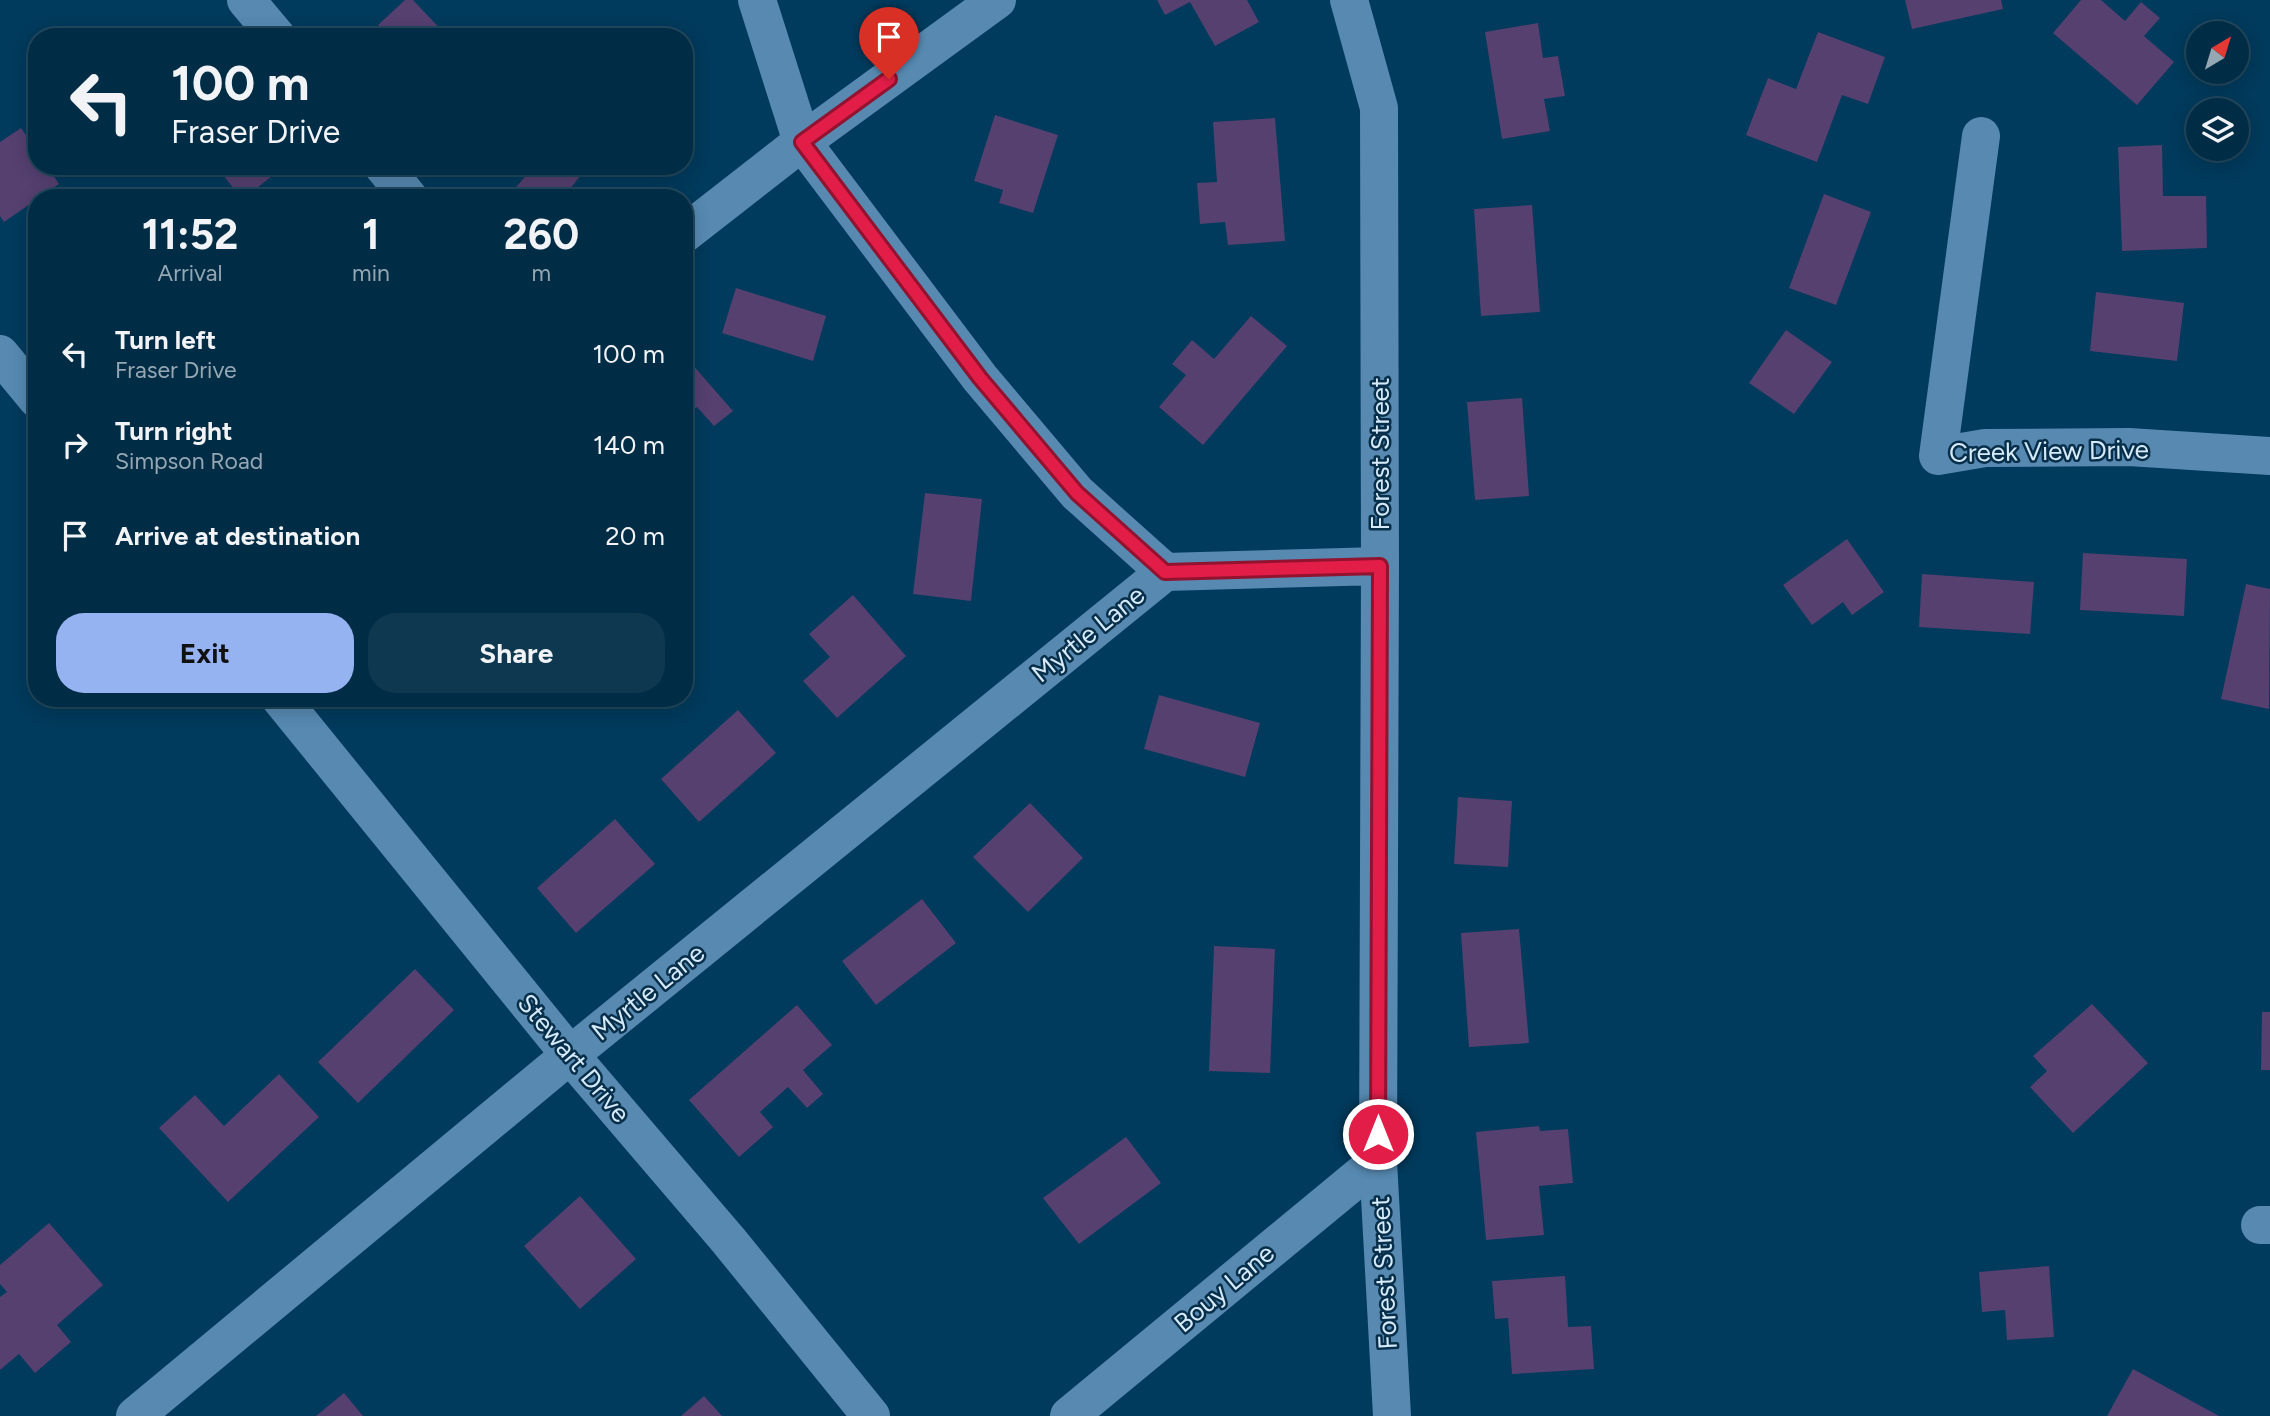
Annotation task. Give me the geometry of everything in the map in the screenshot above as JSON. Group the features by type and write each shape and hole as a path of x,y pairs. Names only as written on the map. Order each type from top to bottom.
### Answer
{"street":[{"path":"246,0 269,28"},
{"path":"757,0 802,142 980,378 1077,493 1165,572 1380,566"},
{"path":"693,227 802,142 997,0"},
{"name":"Forest Street","path":"1349,0 1379,108 1378,1161 1392,1416"},
{"name":"Creek View Drive","path":"1981,136 1938,456 1985,448 2103,447 2270,456"},
{"path":"390,175 402,189"},
{"path":"0,354 28,388"},
{"name":"Myrtle Lane","path":"135,1416 570,1055 1165,572"},
{"name":"Stewart Drive","path":"287,707 570,1055 729,1241 871,1416"},
{"name":"Bouy Lane","path":"1069,1416 1378,1161"}],"building":[{"path":"405,0 413,0 439,28 381,28 378,25"},
{"path":"1157,0 1247,0 1259,22 1215,46 1190,2 1165,15"},
{"path":"1905,0 2001,0 2003,9 1912,29"},
{"path":"2081,0 2101,0 2125,21 2141,2 2160,18 2144,36 2174,62 2137,105 2053,33"},
{"path":"1538,23 1543,58 1558,56 1565,96 1544,99 1550,131 1502,139 1485,32"},
{"path":"1818,32 1885,57 1868,104 1842,95 1817,162 1746,135 1768,78 1796,89"},
{"path":"995,115 1058,135 1033,213 999,203 1003,190 974,181"},
{"path":"1275,118 1285,241 1228,245 1225,222 1200,224 1197,183 1217,182 1213,122"},
{"path":"21,128 28,138 28,175 53,175 59,184 52,189 28,189 28,205 4,222 0,216 0,142"},
{"path":"2162,145 2163,196 2206,196 2207,248 2122,251 2118,147"},
{"path":"223,175 273,175 256,189 234,189"},
{"path":"526,175 581,175 570,189 515,189"},
{"path":"1824,194 1871,212 1836,305 1789,288"},
{"path":"1532,205 1540,312 1481,316 1474,209"},
{"path":"736,288 826,316 813,361 722,333"},
{"path":"2096,292 2184,303 2177,361 2090,351"},
{"path":"1251,316 1287,346 1203,445 1159,407 1186,375 1172,364 1192,340 1214,359"},
{"path":"1786,330 1832,362 1794,414 1749,383"},
{"path":"693,365 733,411 714,426 697,407 693,410"},
{"path":"1522,398 1529,496 1475,500 1467,402"},
{"path":"925,493 982,499 971,601 913,594"},
{"path":"1847,539 1884,592 1852,615 1843,602 1812,625 1783,585"},
{"path":"2083,553 2187,559 2184,616 2080,610"},
{"path":"1922,574 2034,582 2030,634 1919,627"},
{"path":"2246,584 2270,589 2269,709 2221,699"},
{"path":"853,595 906,656 837,718 803,681 830,657 809,634"},
{"path":"1159,695 1260,723 1245,777 1144,749"},
{"path":"738,710 776,753 699,822 661,779"},
{"path":"1458,797 1512,801 1508,867 1454,864"},
{"path":"1030,803 1083,858 1028,912 973,857"},
{"path":"615,819 655,864 576,933 537,888"},
{"path":"922,899 956,943 876,1005 842,961"},
{"path":"1519,929 1529,1043 1469,1047 1461,933"},
{"path":"1214,946 1275,949 1270,1073 1209,1071"},
{"path":"415,969 454,1010 358,1103 318,1062"},
{"path":"2092,1004 2148,1063 2073,1133 2030,1087 2047,1071 2033,1056"},
{"path":"797,1005 832,1045 803,1070 823,1094 807,1108 788,1087 760,1112 773,1127 739,1157 689,1100"},
{"path":"2262,1012 2270,1012 2270,1070 2261,1070"},
{"path":"279,1074 319,1117 228,1202 159,1128 195,1095 224,1126"},
{"path":"1539,1126 1540,1131 1568,1129 1573,1183 1539,1186 1544,1235 1486,1240 1476,1132"},
{"path":"1126,1137 1161,1183 1079,1244 1043,1198"},
{"path":"580,1196 636,1259 580,1309 524,1246"},
{"path":"49,1223 103,1285 57,1325 71,1342 35,1373 19,1354 0,1370 0,1297 7,1292 0,1284 0,1265"},
{"path":"2049,1266 2054,1337 2007,1340 2005,1310 1982,1312 1979,1272"},
{"path":"1565,1276 1568,1327 1591,1326 1594,1369 1512,1374 1508,1318 1495,1319 1492,1281"},
{"path":"2133,1369 2219,1416 2107,1416"},
{"path":"344,1393 363,1416 316,1416"},
{"path":"704,1396 722,1416 681,1416"}],"route":[{"path":"889,79 802,142 980,378 1077,493 1165,572 1380,566 1378,1134"}]}
